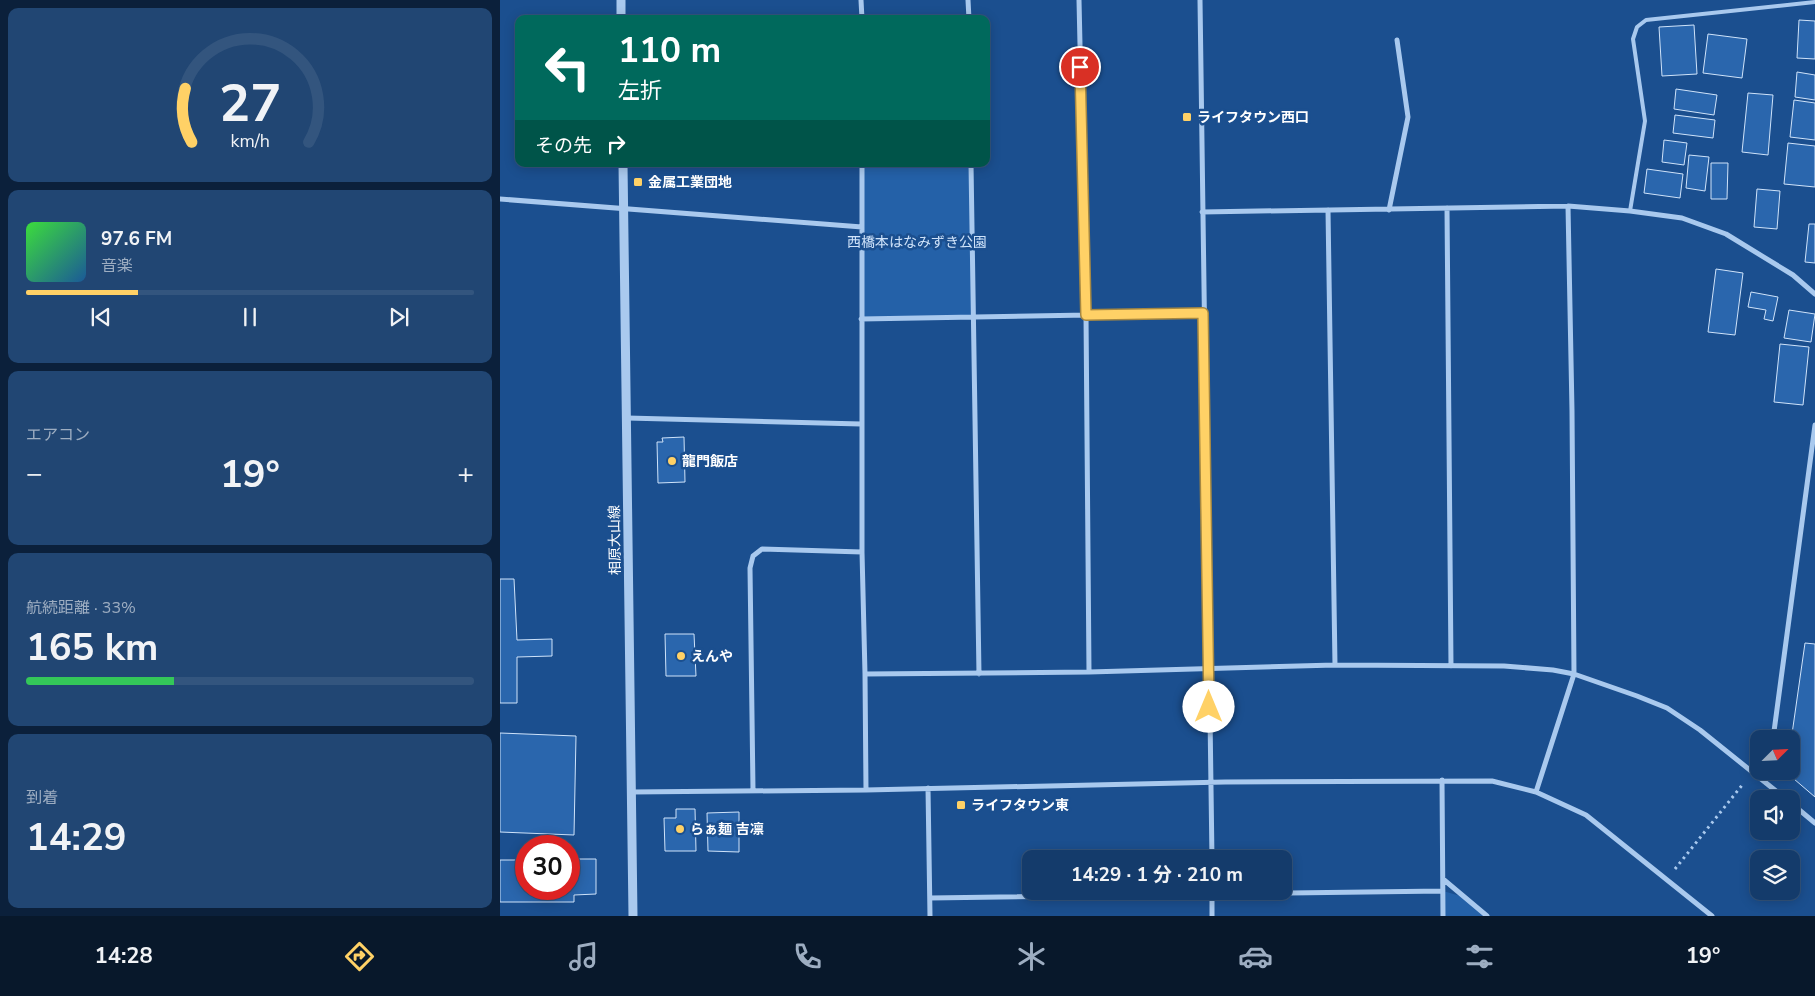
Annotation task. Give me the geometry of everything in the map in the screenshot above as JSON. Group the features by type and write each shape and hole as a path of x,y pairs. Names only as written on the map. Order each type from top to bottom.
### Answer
{"street":[{"path":"621,0 621,15"},
{"path":"862,0 862,15"},
{"path":"968,0 969,15"},
{"path":"1079,0 1086,315 1090,672"},
{"path":"1200,0 1212,850"},
{"path":"1389,210 1408,117 1397,40"},
{"name":"相原大山線","path":"623,167 633,916"},
{"path":"862,167 861,424 866,790"},
{"path":"971,167 979,674"},
{"path":"500,199 862,227"},
{"path":"1202,212 1568,206 1630,210 1682,218 1726,234 1793,275 1815,294"},
{"path":"1536,792 1574,674 1568,206"},
{"path":"1447,208 1451,666"},
{"path":"1328,210 1335,666"},
{"path":"861,319 1203,313"},
{"path":"627,418 861,424"},
{"path":"1774,730 1815,425"},
{"path":"753,790 750,568 752,556 762,549 862,552"},
{"path":"865,674 979,674 1335,666 1504,666 1552,670 1574,674 1667,708 1700,730 1750,770"},
{"path":"632,792 1442,780 1492,782 1536,792 1586,815 1712,916"},
{"path":"1442,780 1444,916"},
{"path":"1763,780 1775,790"},
{"path":"928,788 930,916"},
{"path":"1800,810 1815,823"},
{"path":"1443,879 1487,916"},
{"path":"1292,892 1443,891"},
{"path":"930,898 1022,896"},
{"path":"1212,900 1212,916"}],"lane":[{"path":"1630,210 1645,121 1633,39 1637,27 1646,20 1815,2"}],"path":[{"path":"1666,879 1750,776"}],"green space":[{"name":"西橋本はなみずき公園","path":"862,167 971,167 973,316 861,319"},
{"path":"1443,891 1464,897 1487,916 1443,916"}],"building":[{"path":"1799,20 1815,21 1815,59 1797,58"},
{"path":"1694,25 1697,74 1662,76 1659,27"},
{"path":"1708,34 1747,39 1742,78 1703,73"},
{"path":"1797,72 1815,75 1815,100 1795,97"},
{"path":"1676,89 1717,95 1714,115 1674,109"},
{"path":"1748,93 1773,95 1768,155 1742,152"},
{"path":"1794,100 1815,103 1815,140 1790,137"},
{"path":"1675,115 1715,120 1713,138 1673,133"},
{"path":"1664,140 1687,143 1684,165 1662,162"},
{"path":"1788,143 1815,146 1815,187 1784,184"},
{"path":"1689,155 1709,157 1705,191 1686,188"},
{"path":"1711,163 1728,163 1727,199 1711,199"},
{"path":"1647,169 1683,174 1680,198 1644,193"},
{"path":"1757,189 1780,191 1777,229 1754,227"},
{"path":"1809,224 1815,224 1815,263 1805,262"},
{"path":"1716,269 1743,273 1735,335 1708,332"},
{"path":"1751,292 1778,297 1773,321 1764,319 1766,310 1748,307"},
{"path":"1789,310 1815,314 1811,342 1784,338"},
{"path":"1780,344 1809,347 1803,405 1774,402"},
{"path":"684,437 685,482 658,483 657,442 663,442 662,438"},
{"path":"500,579 514,579 517,640 552,639 552,656 517,657 517,703 500,703"},
{"path":"665,634 694,634 696,676 666,676"},
{"path":"1805,643 1815,644 1815,797 1795,780 1800,780 1800,730 1793,730"},
{"path":"500,733 576,736 574,835 500,832"},
{"path":"676,809 695,809 696,851 665,851 664,818 676,818"},
{"path":"739,812 739,852 708,851 707,813"},
{"path":"580,859 596,859 596,894 580,895"},
{"path":"500,860 515,860 515,900 574,900 574,902 500,902"}],"place":[{"name":"ライフタウン西口","path":"1187,117"},
{"name":"金属工業団地","path":"638,182"},
{"name":"龍門飯店","path":"672,461"},
{"name":"えんや","path":"681,656"},
{"name":"ライフタウン東","path":"961,805"},
{"name":"らぁ麺 吉凛","path":"680,829"}],"route":[{"path":"1080,67 1086,315 1203,313 1209,707"}]}
